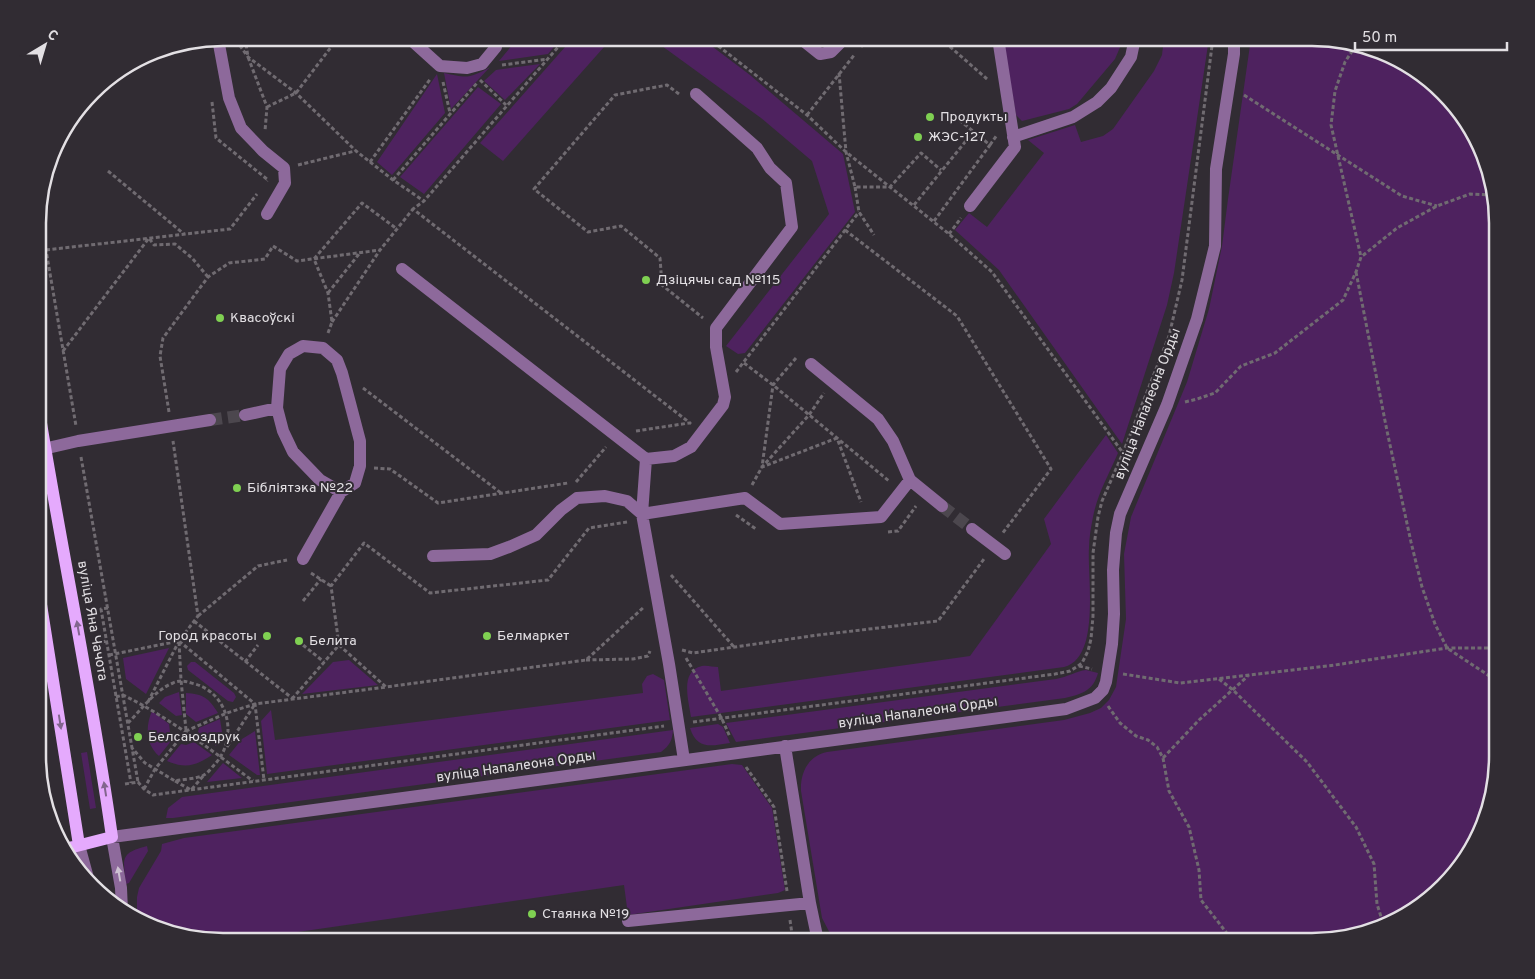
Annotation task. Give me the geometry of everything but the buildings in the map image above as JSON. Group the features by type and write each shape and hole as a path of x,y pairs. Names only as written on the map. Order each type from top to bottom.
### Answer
{"main road":[{"name":"вуліца Яна Чачота","path":"46,470 83,656 112,837"},
{"path":"46,636 79,845"},
{"name":"вуліца Напалеона Орды","path":"72,847 112,837"}],"street":[{"path":"219,46 228,98 241,128 263,151 284,168 286,183 267,214"},
{"path":"418,46 440,66 467,68 482,64 496,48"},
{"path":"810,46 820,54 831,52 837,46"},
{"path":"970,206 1014,147 999,46"},
{"path":"1013,137 1073,117 1098,102 1111,88 1131,57 1133,46"},
{"name":"вуліца Напалеона Орды","path":"112,837 1066,709 1095,698 1103,690 1112,644 1114,570 1120,514 1167,405 1197,319 1215,246 1216,169 1230,86 1234,46"},
{"path":"402,269 646,459 674,456 691,446 723,405 725,397 716,348 716,328 792,227 786,183 770,168 757,148 696,94"},
{"path":"300,562 341,492 354,483 360,466 360,441 337,360 323,348 303,346 289,354 280,369 276,408 283,431 293,452 320,480 341,492"},
{"path":"811,364 878,419 893,441 910,480 942,506"},
{"path":"245,415 276,408"},
{"path":"46,449 78,441 210,420"},
{"path":"646,459 639,517 669,664 684,760"},
{"path":"639,517 745,498 780,524 868,519 881,517 910,480"},
{"path":"433,556 490,554 509,547 536,536 561,510 576,498 605,496 627,501 639,517"},
{"path":"972,529 1005,554"},
{"path":"785,746 816,933"},
{"path":"112,837 122,888 122,901"},
{"path":"79,845 84,865"},
{"path":"628,920 810,903"}],"path":[{"path":"240,46 248,57 296,93 356,151 424,202"},
{"path":"246,46 248,57 267,108 263,151"},
{"path":"267,108 296,93 332,46"},
{"path":"323,348 332,322 380,250 413,208 424,202 506,105 559,46"},
{"path":"720,46 807,115 846,152 914,205 992,272 1123,453"},
{"path":"807,115 861,46"},
{"path":"949,46 987,79 989,88"},
{"path":"259,192 230,229 46,250 138,782 153,795 1055,674 1078,666 1082,663 1088,651 1091,639 1094,593 1092,553 1102,501 1169,336 1182,280 1212,46"},
{"path":"1167,405 1214,393 1241,366 1275,353 1343,300 1361,257 1331,125 1335,92 1345,62 1352,51"},
{"path":"494,66 549,58"},
{"path":"440,66 450,113"},
{"path":"370,162 440,66"},
{"path":"393,180 487,73"},
{"path":"840,73 846,152 859,212 874,235"},
{"path":"480,80 506,105"},
{"path":"696,94 679,94 667,85 614,95 534,189 588,232 621,226 660,258 662,285 716,328"},
{"path":"1230,86 1338,157 1402,196 1437,206"},
{"path":"211,99 216,138 268,180"},
{"path":"953,115 990,145"},
{"path":"914,205 974,131"},
{"path":"933,221 1000,131"},
{"path":"263,186 284,168 356,151"},
{"path":"855,187 890,187 921,153 941,170"},
{"path":"108,171 184,235"},
{"path":"1361,257 1397,228 1437,206 1470,194 1486,195"},
{"path":"314,259 362,204 397,229"},
{"path":"413,208 690,422"},
{"path":"724,387 859,212"},
{"path":"149,238 154,245 175,244 192,258 208,277"},
{"path":"63,351 149,238"},
{"path":"198,616 160,356 163,338 208,277 230,263 265,259 273,246 297,261 380,250"},
{"path":"328,293 359,253"},
{"path":"314,259 328,293 332,322"},
{"path":"1356,272 1387,431 1422,587 1435,624 1447,648 1489,676"},
{"path":"762,467 774,385 800,353"},
{"path":"744,363 774,385 901,490"},
{"path":"342,373 502,494"},
{"path":"745,498 762,467 809,414 832,381"},
{"path":"684,430 690,422"},
{"path":"360,466 390,469 438,503 576,482 616,435 690,422"},
{"path":"762,467 837,438"},
{"path":"837,438 868,519"},
{"path":"576,482 576,498"},
{"path":"879,533 898,531 925,492"},
{"path":"735,515 758,531"},
{"path":"386,687 339,644 331,586 364,543 430,593 548,580 589,528 639,517"},
{"path":"128,724 146,706 179,641 198,616 258,566 300,562 331,586"},
{"path":"303,601 321,579"},
{"path":"586,660 648,604"},
{"path":"108,608 101,609 131,783"},
{"path":"194,621 292,698"},
{"path":"109,655 179,641"},
{"path":"179,641 255,704 264,780"},
{"path":"179,641 186,731"},
{"path":"292,698 339,644"},
{"path":"246,662 258,645"},
{"path":"303,645 324,662"},
{"path":"144,789 156,769 186,731 227,713 255,704 586,660 640,658 648,656 652,647"},
{"path":"1078,666 1180,683 1345,663 1447,648 1489,648"},
{"path":"682,650 722,718 737,753 774,806 792,933"},
{"path":"1163,758 1199,720 1250,675"},
{"path":"1219,678 1307,762 1356,828 1374,864 1377,904 1381,918"},
{"path":"148,702 172,683 181,680 203,686 216,696 227,713 228,734 225,750"},
{"path":"116,697 123,695 146,706 186,731 254,781"},
{"path":"1095,698 1107,704 1120,723 1136,736 1148,740 1157,747 1163,758 1168,791 1189,827 1199,870 1201,900 1226,933"},
{"path":"191,790 221,757 255,704"},
{"path":"125,744 131,742"},
{"path":"132,747 145,763 191,790"},
{"path":"174,781 205,774"},
{"path":"125,784 138,782"}],"shaded area":[{"path":"511,46 554,46 548,54 499,61"},
{"path":"566,46 605,46 503,161 480,143"},
{"path":"662,46 712,46 750,75 843,154 855,212 745,353 738,354 726,346 829,214 812,161 761,118"},
{"path":"1004,46 1121,46 1115,59 1077,104 1069,109 1022,121 1016,115"},
{"path":"1163,46 1208,46 1174,273 1167,305 1122,444 999,270 955,230 969,213 987,227 1044,153 1028,140 1075,125 1081,142 1103,136 1113,129 1154,71 1162,55"},
{"path":"1250,46 1335,48 1357,52 1390,65 1410,76 1437,98 1459,125 1475,156 1483,178 1488,212 1489,755 1483,801 1465,844 1437,881 1410,903 1379,919 1357,927 1335,931 1311,933 830,933 822,918 801,791 802,778 810,761 820,754 827,752 1064,720 1090,713 1101,708 1109,700 1116,687 1126,619 1124,554 1131,517 1187,382 1209,309 1222,246"},
{"path":"540,64 505,100 484,81 496,70"},
{"path":"490,67 451,109 444,73 468,76 477,74"},
{"path":"437,74 445,113 392,175 377,162"},
{"path":"478,87 501,104 424,194 400,177"},
{"path":"1106,435 1118,453 1100,493 1093,517 1089,544 1090,615 1088,633 1083,649 1076,660 1064,667 691,717 687,688 688,680 690,674 695,669 702,666 718,667 721,691 970,656 1051,544 1044,519"},
{"path":"169,648 146,694 126,679 123,658"},
{"path":"349,660 378,685 302,694 333,662"},
{"path":"191,662 195,662 234,693 236,697 233,702 228,701 188,670 187,666"},
{"path":"1086,670 1098,673 1090,688 1082,693 1065,698 736,742 726,723 1056,679"},
{"path":"653,674 664,680 670,720 267,774 261,721 271,710 275,740 643,693 642,684 647,676"},
{"path":"179,692 182,715 176,716 159,703 165,697"},
{"path":"186,693 197,694 205,698 218,713 196,722 186,714"},
{"path":"152,711 169,724 172,740 159,756 151,747 148,735 148,723"},
{"path":"220,719 222,732 216,746 198,732 199,728"},
{"path":"718,724 723,727 730,743 706,745 697,740 690,728"},
{"path":"673,730 670,742 661,752 166,818 168,808 182,797"},
{"path":"255,731 260,775 257,775 229,755 242,739"},
{"path":"194,742 212,755 200,762 185,766 167,761 181,744 186,745"},
{"path":"87,752 96,808 90,809 81,753"},
{"path":"223,763 242,778 207,782"},
{"path":"732,764 742,765 772,808 785,890 778,893 628,915 624,885 291,933 200,931 178,927 137,910 139,888 161,851 162,844 184,838"},
{"path":"147,846 148,851 129,883 126,884 125,858 132,851"}],"tunnel":[{"path":"210,420 245,415"},
{"path":"942,506 972,529"}],"place":[{"name":"Продукты","path":"930,117"},
{"name":"ЖЭС-127","path":"918,137"},
{"name":"Дзіцячы сад №115","path":"646,280"},
{"name":"Квасоўскі","path":"220,318"},
{"name":"Бібліятэка №22","path":"237,488"},
{"name":"Город красоты","path":"267,636"},
{"name":"Белмаркет","path":"487,636"},
{"name":"Белита","path":"299,641"},
{"name":"Белсаюздрук","path":"138,737"},
{"name":"Стаянка №19","path":"532,914"}]}
